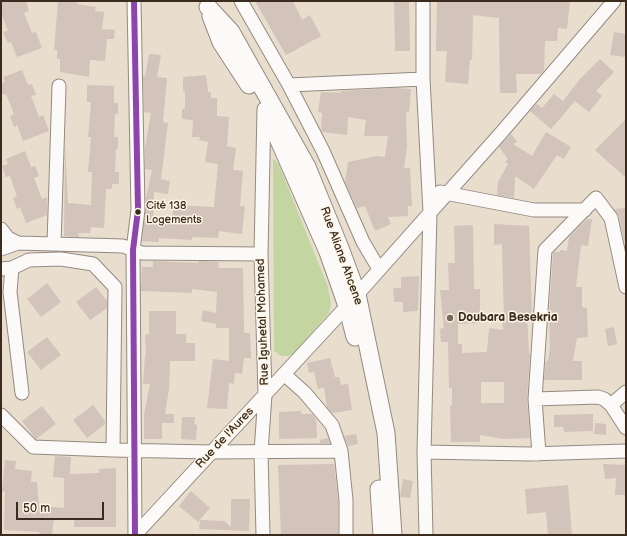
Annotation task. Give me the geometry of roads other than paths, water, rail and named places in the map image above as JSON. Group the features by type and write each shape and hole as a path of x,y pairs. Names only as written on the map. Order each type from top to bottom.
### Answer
{"main road":[{"name":"Rue Aliane Ahcene","path":"206,4 222,42 264,109 328,252 352,300 357,346 375,434 382,535"},
{"name":"Rue Aliane Ahcene","path":"206,4 232,32 307,167 352,300 386,433 393,535"}],"street":[{"path":"134,1 138,210 133,250 135,535"},
{"path":"240,1 289,85 323,151 364,242 379,269"},
{"path":"423,1 423,79 430,212 424,452 426,535"},
{"name":"Rue de l'Aures","path":"135,535 265,394 285,375 447,194 614,1"},
{"path":"289,85 423,79"},
{"path":"54,244 58,86"},
{"name":"Rue Iguhetal Mohamed","path":"263,535 262,452 265,394 261,254 264,109"},
{"path":"429,190 534,210 585,210"},
{"path":"539,454 535,399 545,250 596,198 611,218 626,287"},
{"path":"1,229 8,238 18,243 123,246 142,253 261,254"},
{"path":"1,249 18,243"},
{"path":"22,393 7,269 29,260 61,259 93,264 115,287 113,450"},
{"path":"285,375 306,392 332,425 341,451 346,500 346,535"},
{"path":"611,405 626,392"},
{"path":"535,399 598,397 604,399 611,405 626,428"},
{"path":"1,415 33,447 212,452 341,451"},
{"path":"424,452 539,454 626,451"}],"place":[{"name":"Cité 138 Logements","path":"138,212"},
{"name":"Doubara Besekria","path":"450,318"}]}
